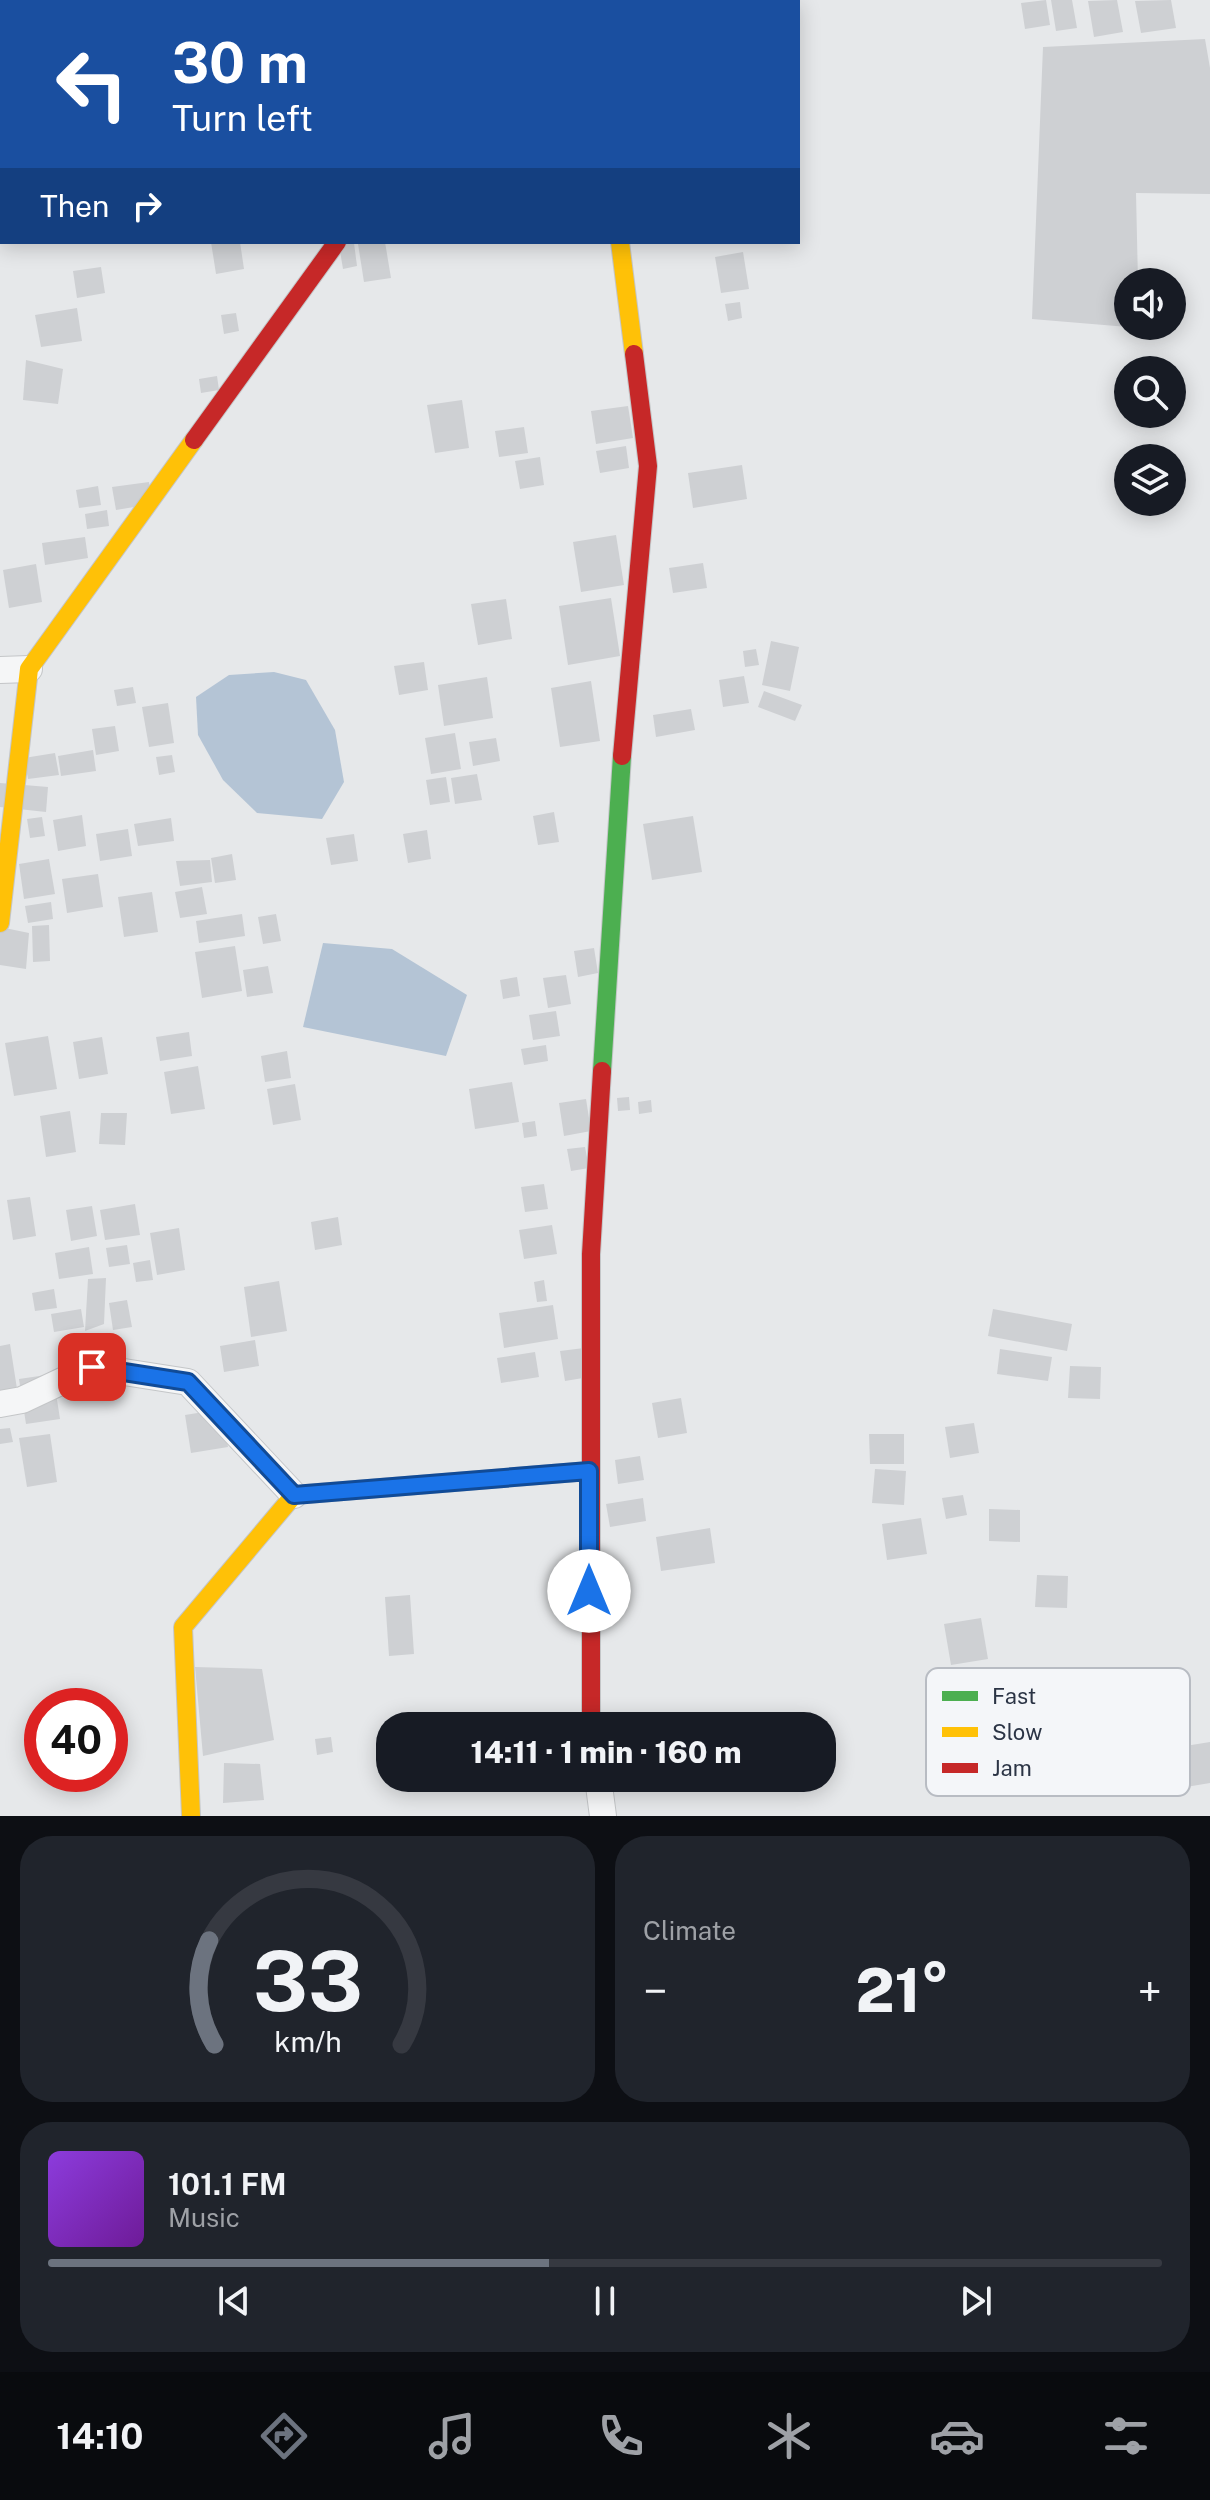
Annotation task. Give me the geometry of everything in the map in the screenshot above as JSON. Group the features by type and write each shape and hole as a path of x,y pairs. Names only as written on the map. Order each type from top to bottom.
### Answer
{"street":[{"path":"0,923 29,669 336,244"},
{"path":"591,1712 591,1254 625,709 648,466 620,244"},
{"path":"0,670 29,669"},
{"path":"0,1404 22,1400 92,1367 188,1382 294,1495"},
{"path":"191,1816 183,1627 294,1495 589,1471"},
{"path":"600,1792 603,1816"}],"water":[{"path":"274,672 306,680 335,730 344,782 322,819 257,813 223,780 198,735 196,697 229,675"},
{"path":"323,943 392,949 467,995 446,1056 303,1027"}],"building":[{"path":"1046,0 1050,25 1025,29 1021,3"},
{"path":"1051,0 1072,0 1077,28 1056,31"},
{"path":"1117,0 1123,32 1094,37 1088,1"},
{"path":"1171,0 1176,28 1141,33 1135,1"},
{"path":"1205,39 1210,68 1210,194 1136,193 1138,268 1114,268 1114,326 1032,319 1043,47"},
{"path":"211,244 240,244 244,269 216,274"},
{"path":"354,244 357,266 343,269 339,245"},
{"path":"358,244 385,244 391,278 364,282"},
{"path":"743,252 749,289 721,293 715,257"},
{"path":"101,267 105,293 77,298 73,271"},
{"path":"740,302 742,318 728,321 725,304"},
{"path":"77,308 82,341 41,347 35,315"},
{"path":"236,313 239,331 224,334 221,315"},
{"path":"26,360 63,369 58,404 23,400"},
{"path":"217,376 219,390 201,393 199,379"},
{"path":"462,400 469,448 435,453 427,405"},
{"path":"628,406 633,438 596,444 591,411"},
{"path":"524,427 528,453 499,457 495,431"},
{"path":"626,446 629,468 600,473 596,451"},
{"path":"540,457 544,485 520,489 515,461"},
{"path":"742,465 747,499 693,508 688,473"},
{"path":"149,482 152,504 116,510 112,487"},
{"path":"98,486 101,505 79,508 76,490"},
{"path":"107,510 109,526 87,529 85,514"},
{"path":"616,535 624,585 581,592 573,542"},
{"path":"85,537 88,558 45,565 42,543"},
{"path":"703,563 707,588 673,593 669,568"},
{"path":"36,564 42,602 9,608 3,570"},
{"path":"611,598 620,656 568,665 559,606"},
{"path":"506,599 512,639 478,645 471,604"},
{"path":"771,641 799,647 790,691 762,685"},
{"path":"756,649 759,665 745,667 743,651"},
{"path":"424,662 428,690 399,695 394,666"},
{"path":"744,676 749,703 723,707 719,680"},
{"path":"487,677 493,718 444,726 438,685"},
{"path":"591,681 600,741 560,747 551,688"},
{"path":"133,687 136,703 117,706 114,690"},
{"path":"764,691 802,705 795,721 758,707"},
{"path":"168,703 174,743 149,747 142,707"},
{"path":"691,709 695,730 656,737 653,715"},
{"path":"115,726 119,751 96,755 92,729"},
{"path":"455,733 461,769 431,774 425,738"},
{"path":"496,738 500,761 473,766 469,742"},
{"path":"93,750 96,771 61,776 58,756"},
{"path":"55,753 59,775 28,779 24,758"},
{"path":"172,755 175,772 159,775 156,757"},
{"path":"477,774 482,800 455,804 451,778"},
{"path":"446,777 450,802 430,805 426,780"},
{"path":"0,783 48,787 46,812 0,807"},
{"path":"554,812 559,842 538,845 533,816"},
{"path":"82,815 86,846 58,851 53,820"},
{"path":"693,816 702,872 652,880 643,824"},
{"path":"42,817 45,836 30,838 27,819"},
{"path":"171,818 174,841 138,846 134,824"},
{"path":"128,829 132,856 100,861 96,834"},
{"path":"427,830 431,859 408,863 403,834"},
{"path":"354,834 358,861 331,865 326,838"},
{"path":"232,854 236,880 215,883 211,858"},
{"path":"49,859 55,894 24,899 19,864"},
{"path":"210,860 212,882 180,886 176,861"},
{"path":"98,874 103,907 67,913 62,879"},
{"path":"202,887 207,914 180,918 175,892"},
{"path":"152,892 158,932 124,937 118,897"},
{"path":"51,902 53,919 28,923 25,906"},
{"path":"242,914 245,936 199,943 196,921"},
{"path":"276,914 281,941 263,944 258,917"},
{"path":"49,925 50,961 33,962 32,926"},
{"path":"0,927 29,933 26,969 0,965"},
{"path":"235,946 242,991 202,998 195,952"},
{"path":"594,948 598,973 578,977 574,951"},
{"path":"268,966 273,993 247,997 243,970"},
{"path":"566,975 571,1004 548,1008 543,978"},
{"path":"517,977 520,996 503,999 500,980"},
{"path":"556,1011 560,1036 533,1040 529,1015"},
{"path":"189,1032 192,1056 160,1061 156,1037"},
{"path":"48,1036 57,1089 14,1096 5,1043"},
{"path":"102,1037 108,1074 79,1079 73,1042"},
{"path":"546,1045 548,1061 524,1065 521,1049"},
{"path":"287,1051 291,1078 265,1082 261,1056"},
{"path":"198,1066 205,1109 171,1114 164,1072"},
{"path":"512,1082 519,1122 475,1129 469,1089"},
{"path":"295,1084 301,1120 273,1125 267,1089"},
{"path":"629,1097 630,1110 618,1111 617,1098"},
{"path":"586,1099 591,1131 564,1136 559,1103"},
{"path":"651,1100 652,1112 639,1114 638,1102"},
{"path":"70,1111 76,1152 46,1157 40,1116"},
{"path":"101,1113 127,1113 125,1145 99,1144"},
{"path":"535,1121 537,1136 524,1138 522,1123"},
{"path":"585,1147 589,1168 571,1171 567,1149"},
{"path":"544,1184 548,1209 525,1212 521,1187"},
{"path":"30,1197 36,1236 13,1240 7,1200"},
{"path":"135,1204 140,1235 105,1240 100,1210"},
{"path":"92,1206 97,1236 71,1241 66,1210"},
{"path":"338,1217 342,1245 315,1250 311,1222"},
{"path":"552,1225 557,1254 524,1259 519,1230"},
{"path":"179,1228 185,1270 157,1275 150,1233"},
{"path":"127,1245 130,1264 109,1267 106,1248"},
{"path":"89,1247 93,1274 59,1279 55,1253"},
{"path":"150,1260 153,1280 136,1282 133,1263"},
{"path":"106,1278 104,1324 85,1331 88,1279"},
{"path":"544,1280 547,1301 537,1302 534,1282"},
{"path":"279,1281 287,1331 251,1337 244,1287"},
{"path":"54,1289 57,1308 35,1311 32,1293"},
{"path":"127,1300 132,1327 113,1330 109,1303"},
{"path":"553,1305 558,1339 504,1348 499,1313"},
{"path":"81,1309 84,1327 54,1332 51,1314"},
{"path":"993,1309 1072,1324 1067,1351 988,1336"},
{"path":"255,1340 259,1366 224,1372 220,1346"},
{"path":"10,1344 17,1389 0,1392 0,1346"},
{"path":"584,1348 589,1377 565,1381 560,1351"},
{"path":"1000,1349 1052,1357 1048,1381 997,1374"},
{"path":"535,1352 539,1377 501,1383 497,1358"},
{"path":"1070,1366 1101,1367 1100,1399 1068,1398"},
{"path":"53,1374 60,1419 26,1424 19,1379"},
{"path":"681,1398 687,1433 658,1438 652,1403"},
{"path":"222,1409 228,1447 191,1453 185,1415"},
{"path":"974,1423 979,1453 950,1458 945,1427"},
{"path":"10,1428 13,1442 0,1444 0,1429"},
{"path":"50,1434 57,1482 27,1487 19,1438"},
{"path":"869,1434 904,1434 904,1464 870,1464"},
{"path":"640,1456 644,1480 618,1484 615,1460"},
{"path":"875,1469 906,1471 904,1505 872,1503"},
{"path":"963,1495 967,1515 946,1519 942,1498"},
{"path":"643,1498 646,1521 610,1527 606,1504"},
{"path":"989,1509 1020,1510 1020,1542 989,1541"},
{"path":"921,1518 927,1554 887,1560 882,1524"},
{"path":"710,1528 715,1563 661,1571 656,1537"},
{"path":"1037,1575 1068,1576 1067,1608 1035,1607"},
{"path":"410,1595 414,1654 389,1656 385,1597"},
{"path":"981,1618 988,1659 951,1665 944,1624"},
{"path":"195,1667 262,1669 274,1740 203,1756"},
{"path":"331,1737 333,1752 317,1755 315,1739"},
{"path":"1210,1742 1210,1783 1190,1786 1190,1745"},
{"path":"224,1763 260,1764 264,1800 223,1803"}],"traffic: fast":[{"path":"602,1071 622,756"}],"traffic: slow":[{"path":"620,244 634,354"},
{"path":"0,923 29,669 194,440"},
{"path":"191,1816 183,1627 294,1495 589,1471"}],"traffic: jam":[{"path":"194,440 336,244"},
{"path":"622,756 648,466 634,354"},
{"path":"591,1712 591,1254 602,1071"}],"route":[{"path":"92,1367 188,1382 294,1495 589,1471 589,1591"}]}
